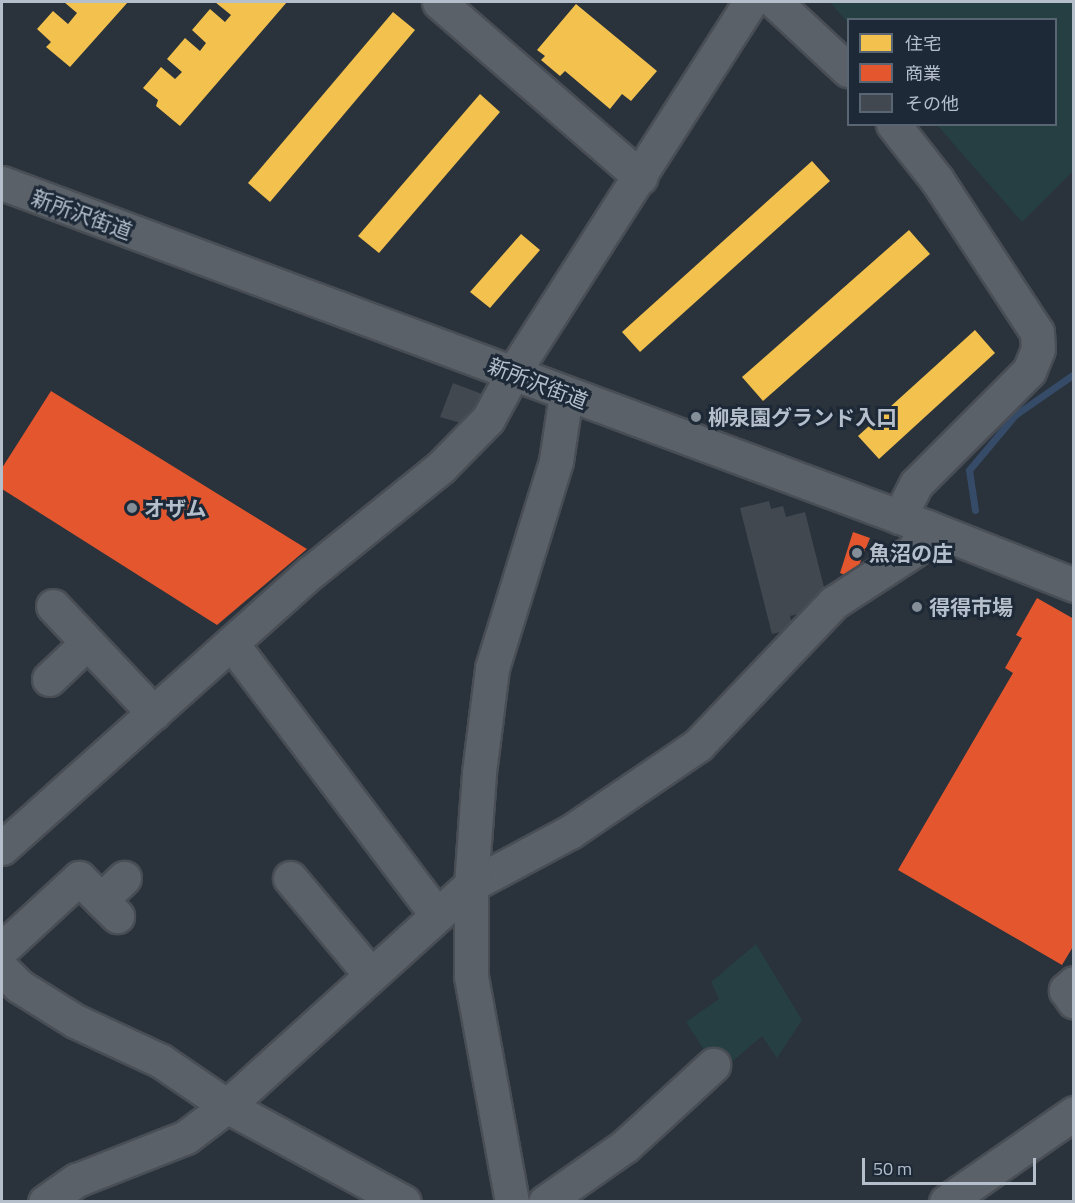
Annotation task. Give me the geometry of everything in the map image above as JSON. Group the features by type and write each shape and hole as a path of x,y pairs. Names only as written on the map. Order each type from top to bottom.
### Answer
{"street":[{"path":"439,2 640,177"},
{"path":"2,848 311,572 441,466 489,419 513,373 750,2"},
{"path":"775,2 847,68"},
{"path":"45,1202 77,1180 186,1137 226,1106 471,885 570,832 698,745 833,603 913,551 916,484 1029,371 1038,349 1037,332 937,180 895,126"},
{"name":"新所沢街道","path":"2,183 513,373 566,395 913,522 1074,585"},
{"path":"512,1202 471,976 471,885 479,773 492,668 556,461 566,395"},
{"path":"53,606 154,713"},
{"path":"49,679 87,642"},
{"path":"232,644 437,915"},
{"path":"2,949 79,878 109,908 124,878"},
{"path":"290,878 370,975"},
{"path":"2,969 19,986 75,1021 161,1061 226,1106 383,1196"},
{"path":"1074,983 1066,990 1074,1002"},
{"path":"545,1202 625,1146 713,1065"},
{"path":"946,1202 1074,1113"}],"green space":[{"path":"830,2 1073,2 1073,171 1022,222 938,126 1057,126 1057,18 847,18 847,22"},
{"path":"756,944 802,1020 777,1058 762,1036 719,1073 686,1022 719,999 711,982"}],"building: 住宅":[{"path":"64,2 128,2 70,67 46,47 51,42 37,29 53,11 68,24 77,13"},
{"path":"215,2 287,2 180,126 156,106 158,100 143,88 161,67 175,79 182,72 167,59 185,38 200,51 206,43 192,30 210,9 225,22 231,15"},
{"path":"576,4 657,71 631,101 622,94 610,109 565,71 560,76 541,60 545,56 537,50"},
{"path":"393,12 415,30 270,202 248,183"},
{"path":"480,94 500,112 379,253 358,236"},
{"path":"812,161 830,181 640,352 622,332"},
{"path":"909,230 930,254 763,401 742,377"},
{"path":"521,234 540,250 490,308 470,292"},
{"path":"975,330 995,353 879,459 858,436"}],"building: 商業":[{"path":"51,391 307,549 217,625 2,489 2,468"},
{"path":"853,532 870,538 854,578 840,573"},
{"path":"1037,598 1074,619 1074,945 1062,965 898,870 1013,673 1005,668 1022,638 1016,635"}],"building: その他":[{"path":"453,383 482,394 475,415 468,415 464,424 440,417"},
{"path":"769,501 771,509 783,506 786,517 805,512 827,599 810,611 790,616 793,629 772,634 740,508"}],"waterway":[{"path":"975,510 969,470 1015,415 1074,374"}],"place":[{"name":"柳泉園グランド入口","path":"696,417"},
{"name":"オザム","path":"132,508"},
{"name":"魚沼の庄","path":"857,553"},
{"name":"得得市場","path":"917,607"}]}
